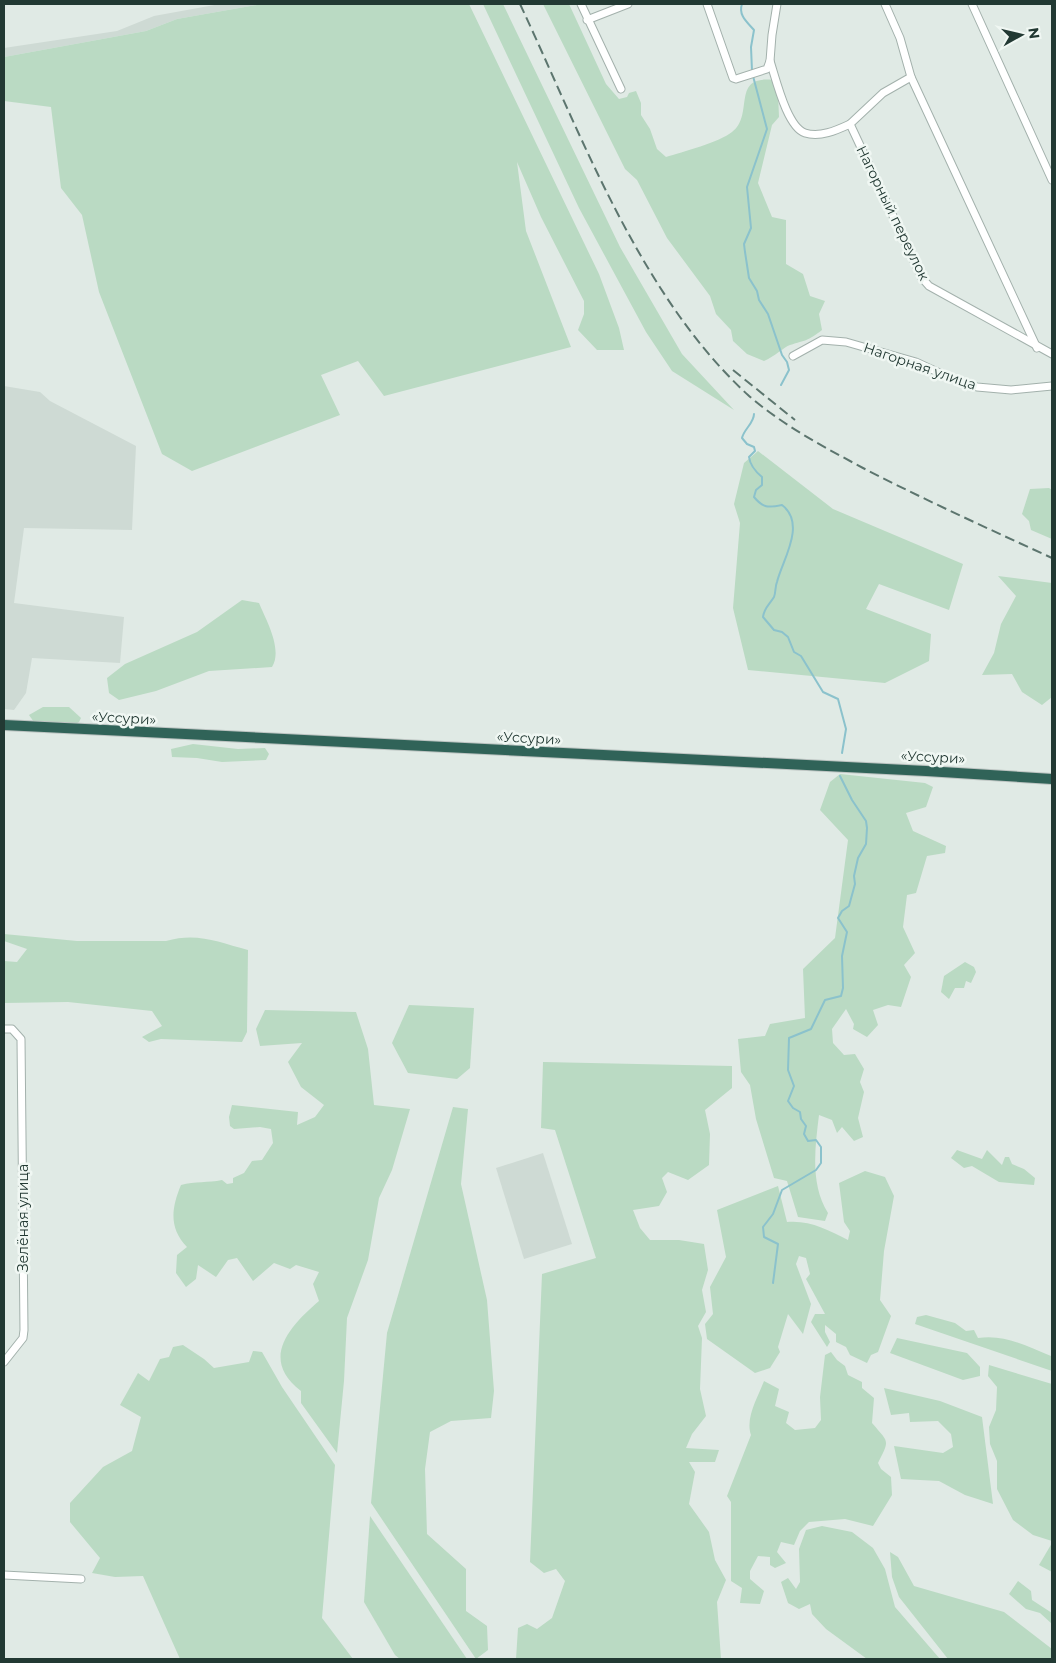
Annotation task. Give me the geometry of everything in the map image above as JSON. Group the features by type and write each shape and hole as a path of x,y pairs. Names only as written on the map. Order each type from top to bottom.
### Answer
{"highway":[{"name":"«Уссури»","path":"4,725 926,771 1052,779"}],"street":[{"path":"580,4 621,89"},
{"path":"587,20 628,4"},
{"path":"707,4 733,78 739,79 767,69 770,61 777,4"},
{"path":"885,4 900,38 911,77 1037,348"},
{"path":"972,4 1052,180"},
{"path":"770,61 792,121 804,133 816,135 850,124 883,93 911,77"},
{"name":"Нагорный переулок","path":"850,124 925,282 1037,348 1052,354"},
{"name":"Нагорная улица","path":"793,356 822,340 846,342 916,362 957,381 977,387 1011,390 1052,386"},
{"name":"Зелёная улица","path":"4,1029 12,1029 22,1039 24,1330 24,1338 4,1362"},
{"path":"4,1575 81,1579"}],"shaded area":[{"path":"220,4 262,4 177,19 146,31 4,57 4,48 117,31 154,16"},
{"path":"4,386 40,392 50,401 136,446 132,530 24,528 14,603 124,617 120,663 32,658 26,693 14,710 4,709"},
{"path":"543,1153 572,1244 524,1259 496,1168"}],"green space":[{"path":"262,4 469,4 599,274 619,328 624,350 597,350 578,330 584,314 584,301 541,217 517,162 526,231 571,347 384,396 358,361 321,375 340,415 192,471 162,454 99,292 82,215 61,188 51,107 4,101 4,57 146,31 177,19"},
{"path":"483,4 503,4 620,247 682,354 734,410 672,371 646,332 579,208"},
{"path":"543,4 569,4 606,84 619,99 627,97 629,93 636,91 641,103 641,115 650,129 657,149 666,157 710,143 732,132 739,125 747,90 752,84 760,80 773,80 778,94 779,117 772,125 758,183 772,217 786,220 786,264 803,274 810,296 825,301 819,314 822,330 810,338 788,346 764,361 747,354 733,341 731,330 716,314 710,296 667,238 637,180 625,169"},
{"path":"758,451 833,509 963,564 949,610 879,584 866,609 931,634 929,661 885,683 748,670 733,608 740,523 734,504 744,463"},
{"path":"1049,488 1052,490 1052,539 1031,530 1029,521 1022,514 1030,489"},
{"path":"998,576 1052,583 1052,697 1042,705 1022,692 1012,674 982,675 994,653 1001,624 1016,596"},
{"path":"242,600 259,603 275,643 275,660 272,667 209,671 156,691 119,700 109,693 107,678 125,664 197,632"},
{"path":"43,707 69,707 81,718 79,722 70,727 36,725 29,715"},
{"path":"193,744 238,749 265,748 269,754 266,760 222,762 172,757 171,749"},
{"path":"840,774 925,783 933,787 926,807 906,813 913,831 946,846 945,853 927,856 916,893 907,895 903,927 915,953 904,965 911,977 901,1007 888,1005 873,1010 878,1025 867,1037 853,1029 854,1024 846,1009 832,1029 833,1043 844,1055 855,1054 864,1069 860,1082 864,1092 858,1118 863,1137 854,1141 842,1127 837,1133 832,1120 819,1115 815,1166 818,1190 828,1213 825,1221 798,1217 787,1181 774,1178 756,1119 750,1085 741,1072 738,1039 765,1036 770,1024 805,1018 803,969 835,938 848,840 820,810 830,782"},
{"path":"4,934 77,941 166,941 188,937 217,941 248,950 247,1032 242,1042 161,1039 149,1042 142,1037 162,1026 152,1011 68,1002 4,1003 4,961 17,962 27,949 4,941"},
{"path":"965,962 974,967 976,972 971,983 966,981 964,988 955,988 949,999 941,992 944,976"},
{"path":"409,1005 474,1008 470,1068 457,1079 408,1073 392,1043"},
{"path":"265,1010 356,1012 368,1049 374,1105 410,1109 392,1170 379,1198 368,1260 347,1318 344,1381 337,1453 301,1403 301,1391 289,1379 282,1367 283,1343 289,1332 319,1301 313,1284 319,1272 296,1265 290,1269 274,1263 253,1281 237,1258 228,1260 216,1277 198,1265 196,1279 186,1287 176,1273 177,1255 187,1247 177,1233 173,1218 175,1202 181,1185 222,1180 227,1184 233,1183 233,1178 244,1173 252,1161 262,1160 273,1143 271,1129 260,1127 234,1129 230,1126 229,1117 232,1105 298,1112 297,1125 315,1117 324,1105 301,1087 288,1062 302,1043 260,1046 256,1029"},
{"path":"543,1062 732,1066 732,1088 705,1110 710,1134 709,1165 688,1180 668,1172 662,1178 667,1192 659,1206 633,1210 640,1228 650,1240 679,1240 704,1244 708,1270 702,1290 706,1312 698,1326 702,1338 700,1389 706,1416 692,1434 686,1448 719,1450 715,1462 689,1462 695,1472 689,1504 709,1532 715,1560 726,1580 717,1602 721,1659 516,1659 518,1628 527,1624 537,1629 552,1618 565,1581 556,1569 544,1573 530,1562 542,1274 596,1258 555,1130 541,1128"},
{"path":"453,1107 468,1109 461,1184 487,1300 494,1391 491,1418 451,1421 430,1432 425,1469 427,1534 466,1569 466,1611 487,1626 488,1650 476,1659 371,1503 387,1333"},
{"path":"957,1150 982,1159 987,1150 1002,1165 1005,1157 1009,1157 1012,1164 1024,1169 1035,1178 1034,1185 999,1182 972,1166 964,1168 951,1158"},
{"path":"865,1171 885,1177 894,1196 884,1251 880,1300 891,1316 878,1352 871,1355 867,1363 850,1355 846,1347 836,1342 836,1334 825,1325 825,1332 830,1342 827,1347 811,1322 815,1314 825,1314 806,1279 810,1274 806,1258 799,1256 796,1264 811,1304 803,1334 788,1314 778,1347 780,1352 770,1368 755,1373 707,1339 705,1324 713,1314 710,1287 726,1257 717,1210 778,1186 787,1222 811,1224 848,1240 850,1231 844,1222 839,1183"},
{"path":"926,1315 955,1323 966,1331 974,1330 978,1338 1006,1339 1051,1356 1052,1371 915,1324 917,1317"},
{"path":"897,1338 967,1353 980,1367 980,1376 963,1380 890,1353"},
{"path":"183,1345 214,1368 249,1362 253,1351 262,1352 282,1387 335,1465 322,1618 353,1659 180,1659 143,1576 115,1577 92,1573 100,1558 70,1522 70,1503 103,1467 132,1451 141,1417 120,1405 138,1373 149,1381 160,1359 169,1357 173,1347"},
{"path":"831,1352 845,1366 848,1375 862,1382 862,1388 874,1398 872,1423 885,1438 886,1442 885,1449 878,1463 881,1469 891,1477 892,1495 873,1526 845,1519 809,1522 800,1531 794,1545 781,1542 777,1552 786,1563 775,1568 770,1565 770,1557 758,1556 750,1571 750,1579 764,1591 760,1604 740,1603 742,1588 731,1581 731,1502 727,1496 751,1435 750,1422 753,1408 764,1381 779,1389 775,1406 789,1412 786,1423 795,1430 815,1428 821,1420 820,1397 825,1355"},
{"path":"989,1365 1052,1384 1052,1541 1033,1535 1013,1520 997,1489 997,1461 990,1444 989,1427 996,1410 997,1387 988,1376"},
{"path":"884,1388 940,1401 982,1417 993,1504 965,1495 939,1481 901,1479 894,1446 943,1453 953,1447 951,1434 938,1421 910,1422 909,1413 891,1415"},
{"path":"370,1516 467,1659 400,1659 395,1655 364,1602"},
{"path":"822,1526 852,1532 873,1548 885,1569 895,1607 940,1659 867,1659 826,1629 812,1614 810,1604 799,1609 788,1603 781,1582 788,1578 796,1589 800,1582 799,1549 806,1530"},
{"path":"1052,1543 1052,1572 1039,1565"},
{"path":"890,1552 898,1557 914,1586 1004,1612 1052,1649 1052,1659 948,1659 899,1597 892,1577"},
{"path":"1018,1581 1031,1591 1032,1600 1052,1613 1052,1624 1040,1613 1026,1609 1009,1594"}],"waterway":[{"path":"742,4 742,15 754,30 751,47 752,71"},
{"path":"753,76 767,129 747,187 751,228 744,244 749,278 768,314 782,355 787,362 789,370 781,385"},
{"path":"754,414 742,438 747,444 754,447 755,451 749,457 754,468 762,477 762,485 756,490 754,497 766,506 782,505 789,513 793,532 791,543 776,584 775,595 763,617 774,630 782,632 788,637 794,652 801,656 823,692 838,699 846,729 842,753"},
{"path":"773,1283 778,1244 764,1237 763,1227 773,1214 782,1190 816,1170 821,1163 821,1147 816,1140 808,1141 804,1134 806,1126 801,1119 800,1112 793,1108 788,1101 794,1086 788,1070 789,1038 811,1029 825,1000 841,996 843,988 842,956 847,932 838,918 842,911 849,906 855,884 854,876 858,858 866,844 866,821 852,800 840,776"}],"railway":[{"path":"520,4 590,159 644,262 675,310 710,355 748,395 789,426 818,444 933,503 1052,558"},
{"path":"733,370 795,420"}]}
